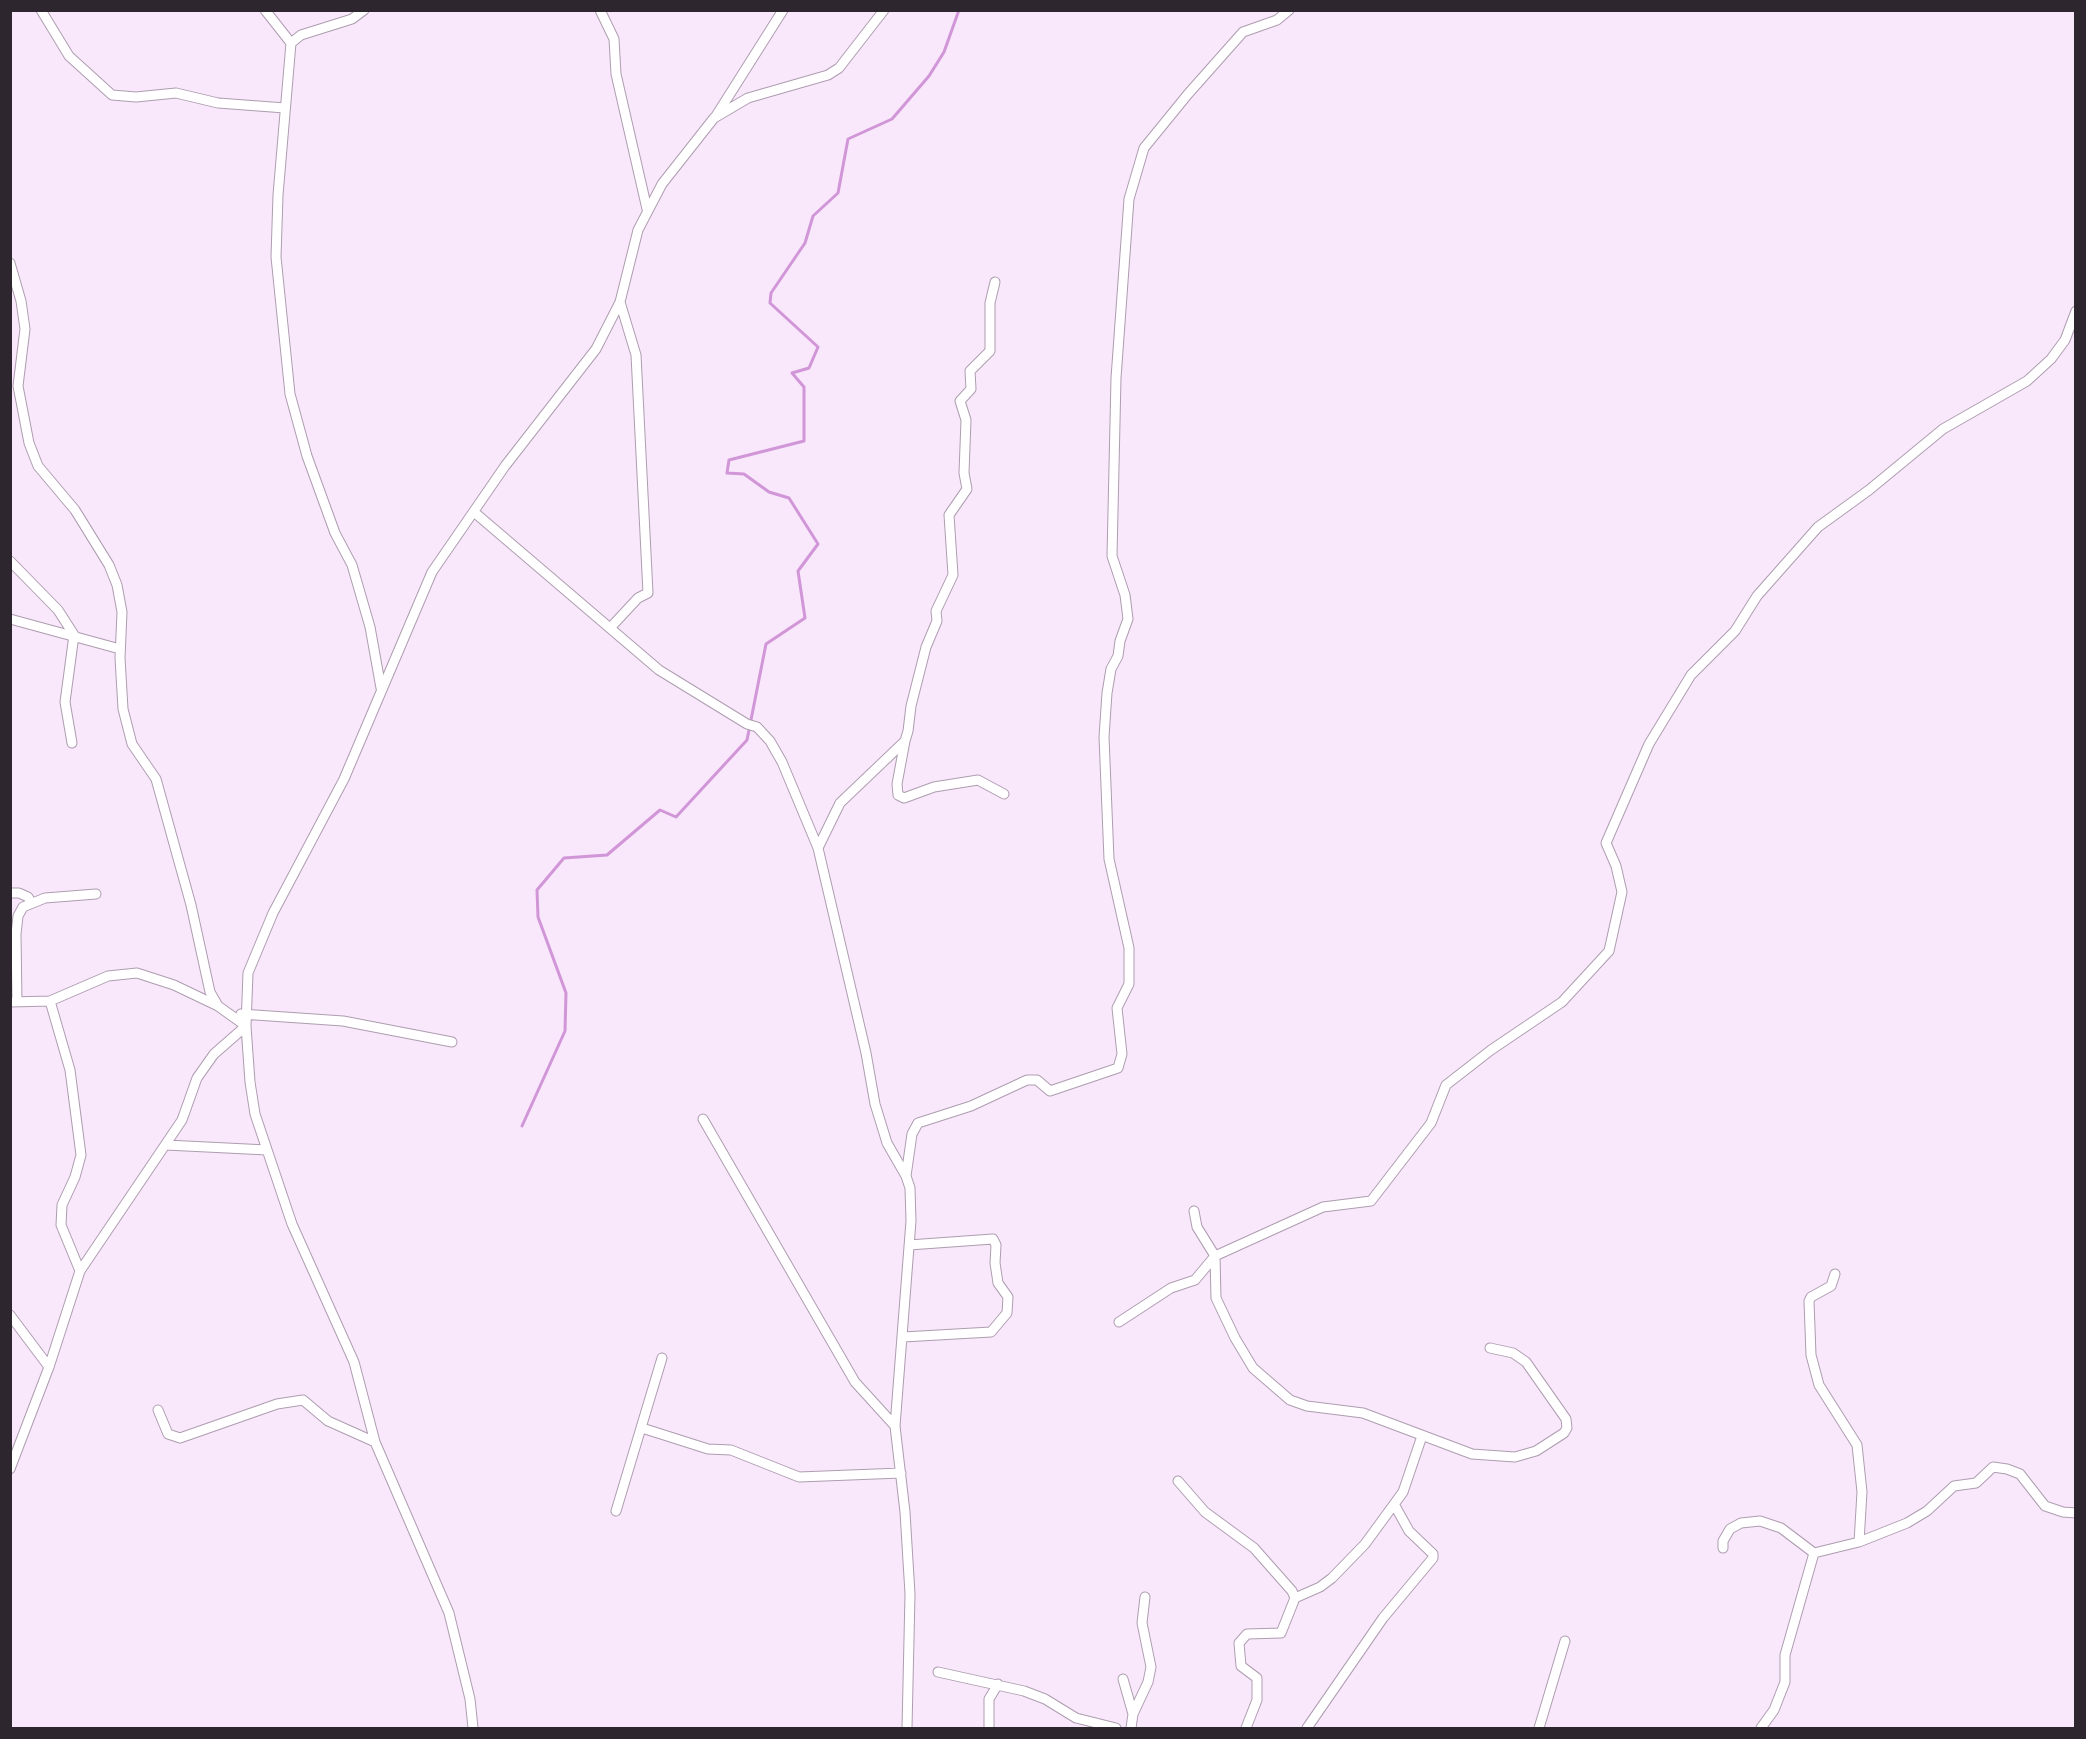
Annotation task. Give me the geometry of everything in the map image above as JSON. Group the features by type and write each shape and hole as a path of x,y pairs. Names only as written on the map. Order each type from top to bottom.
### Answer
{"street":[{"path":"41,10 69,56 112,95 136,97 176,93 218,103 285,108"},
{"path":"265,10 291,43 276,257 290,394 307,456 334,533 352,565 370,627 381,689"},
{"path":"291,43 301,35 352,19 364,10"},
{"path":"600,10 614,39 616,74 647,208"},
{"path":"473,1728 470,1699 449,1613 375,1443 354,1362 292,1224 255,1114 246,1026 248,973 273,913 344,779 432,572 506,466 596,349 620,302 638,230 647,208 662,184 714,118 783,10"},
{"path":"714,118 748,98 828,75 839,68 884,10"},
{"path":"907,1728 910,1594 895,1426 911,1221 906,1176 912,1134 918,1123 971,1106 1027,1080 1037,1080 1050,1090 1118,1068 1122,1054 1117,1008 1129,984 1129,948 1109,859 1104,737 1107,693 1128,620 1125,595 1112,556 1116,378 1129,198 1144,148 1188,94 1243,32 1277,20 1289,10"},
{"path":"10,263 21,301 25,329 18,386 28,443 38,466 75,510 109,565 117,585 122,612 120,649 123,710 132,744 156,779 191,905 210,992 218,1006"},
{"path":"996,282 990,303 990,351 970,371 971,389 960,401 966,420 964,473 967,489 949,515 953,575 936,610 937,621 926,647 897,784 898,795 904,798 934,787 978,780 1004,795"},
{"path":"611,627 638,598 648,593 636,355 620,302"},
{"path":"1119,1322 1171,1288 1195,1280 1215,1256 1323,1207 1371,1201 1431,1123 1446,1085 1491,1050 1562,1002 1609,951 1622,892 1616,866 1606,843 1649,744 1691,675 1735,631 1757,596 1818,527 1869,490 1943,429 2027,381 2051,359 2065,340 2076,311"},
{"path":"474,512 659,670 752,726 770,741 782,762 818,848 866,1053 875,1104 886,1143 906,1176"},
{"path":"10,561 58,610 74,635 65,702 72,743"},
{"path":"10,619 120,649"},
{"path":"818,848 840,803 905,741"},
{"path":"10,892 28,897 31,902"},
{"path":"96,894 31,902 23,907 18,916 14,1002 50,1001 108,976 137,973 174,985 218,1006 246,1026"},
{"path":"50,1001 70,1070 81,1155 75,1177 62,1205 61,1225 80,1271"},
{"path":"230,1014 343,1021 452,1042"},
{"path":"10,1469 49,1367 80,1271 182,1120 196,1078 214,1054 246,1026"},
{"path":"703,1119 855,1382 895,1426"},
{"path":"166,1145 267,1150"},
{"path":"1194,1211 1197,1227 1215,1256 1216,1298 1253,1368 1290,1400 1318,1408 1364,1413 1472,1454 1515,1457 1536,1451 1564,1433 1567,1428 1566,1419 1526,1362 1513,1353 1490,1348"},
{"path":"903,1337 991,1332 1007,1313 1008,1297 998,1283 995,1263 996,1245 993,1239 909,1245"},
{"path":"1835,1274 1831,1286 1809,1301 1811,1355 1819,1385 1857,1445 1862,1492 1859,1542"},
{"path":"10,1315 49,1367"},
{"path":"616,1511 662,1358"},
{"path":"158,1410 168,1434 180,1438 277,1404 303,1400 328,1421 375,1443"},
{"path":"642,1428 708,1449 731,1450 799,1477 901,1473"},
{"path":"1246,1728 1257,1700 1257,1678 1241,1666 1239,1643 1247,1634 1281,1633 1295,1598 1320,1587 1332,1578 1365,1544 1404,1492 1422,1436"},
{"path":"1814,1553 1859,1542 1907,1523 1927,1511 1954,1486 1976,1483 1993,1467 2007,1468 2020,1474 2045,1506 2063,1512 2076,1513"},
{"path":"1178,1481 1206,1512 1254,1548 1292,1591 1295,1598"},
{"path":"1307,1728 1383,1618 1433,1558 1433,1554 1409,1531 1394,1504"},
{"path":"1723,1548 1723,1541 1730,1529 1741,1523 1760,1521 1781,1528 1814,1553"},
{"path":"1761,1728 1774,1710 1785,1683 1785,1655 1814,1553"},
{"path":"1131,1728 1133,1714 1148,1682 1151,1667 1142,1623 1145,1598"},
{"path":"1539,1728 1565,1641"},
{"path":"938,1672 998,1684 1045,1699 1076,1718 1116,1728"},
{"path":"1123,1679 1133,1714"},
{"path":"989,1728 989,1699 998,1684"}],"waterway":[{"path":"522,1126 565,1031 566,993 538,917 537,890 564,858 607,855 660,810 676,817 747,740 766,644 805,618 798,571 818,544 789,498 769,492 744,474 727,473 729,460 804,441 804,387 792,373 809,368 818,347 770,303 771,293 805,243 813,216 838,193 848,139 892,119 929,76 944,52 959,10"}]}
